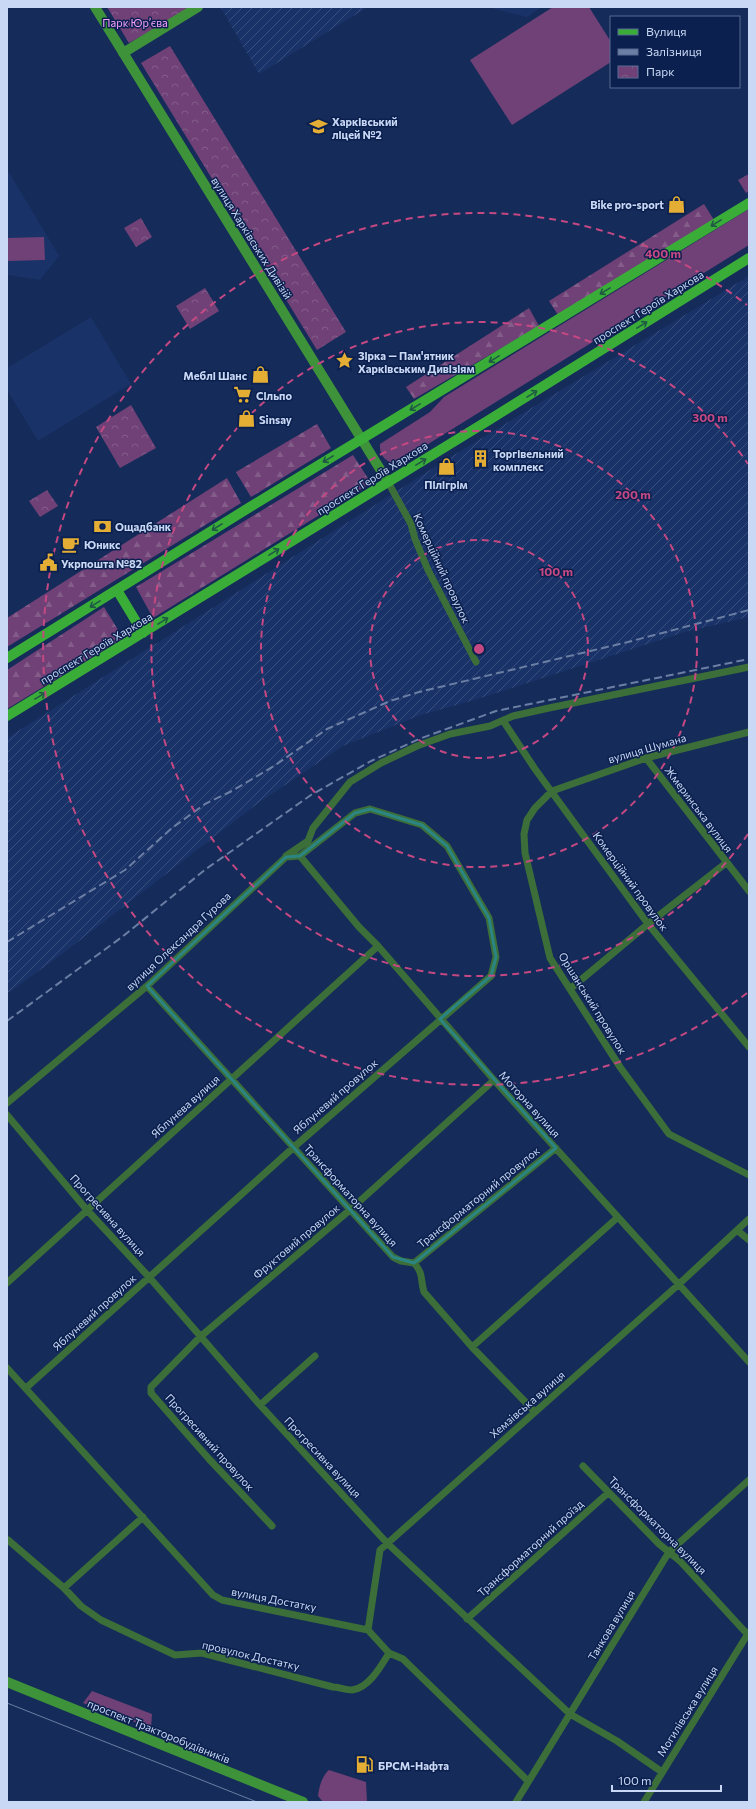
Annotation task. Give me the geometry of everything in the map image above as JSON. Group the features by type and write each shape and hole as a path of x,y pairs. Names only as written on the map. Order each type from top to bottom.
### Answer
{"main road":[{"path":"7,658 361,439 749,203"},
{"name":"проспект Героїв Харкова","path":"7,716 749,258"},
{"path":"117,590 143,633"}],"street":[{"name":"вулиця Харківських Дивізій","path":"95,7 388,482"},
{"path":"124,53 198,7"},
{"name":"Комерційний провулок","path":"388,482 411,524 415,539 428,570 476,662"},
{"name":"вулиця Олександра Гурова","path":"7,1103 147,986 286,857 308,841 313,828 350,782 381,763 417,746 450,734 504,722 513,716 749,667"},
{"name":"Комерційний провулок","path":"504,722 648,924 749,1047"},
{"name":"вулиця Шумана","path":"552,791 646,758 749,732"},
{"name":"Жмеринська вулиця","path":"646,758 749,891"},
{"name":"Оршанський провулок","path":"552,791 535,808 527,820 524,834 525,854 550,958 620,1067 669,1134 749,1175"},
{"name":"Яблуневий провулок","path":"26,1388 294,1147 490,976 496,957 489,918 447,846 422,825 370,808 355,813 300,856"},
{"path":"286,857 300,856"},
{"name":"Моторна вулиця","path":"300,856 440,1019 556,1148 616,1218 749,1362"},
{"path":"570,989 648,924 726,863"},
{"name":"Яблунева вулиця","path":"7,1283 378,946"},
{"name":"Трансформаторна вулиця","path":"147,986 393,1257 401,1261 414,1263"},
{"name":"Фруктовий провулок","path":"200,1337 351,1209 494,1080"},
{"name":"Прогресивна вулиця","path":"7,1115 87,1210 149,1277 260,1405 387,1543 570,1714 617,1741 662,1772"},
{"name":"Трансформаторний провулок","path":"414,1263 556,1148"},
{"path":"472,1347 616,1218"},
{"name":"Хемзівська вулиця","path":"368,1630 380,1550 678,1285 738,1231 749,1219"},
{"path":"738,1231 749,1240"},
{"path":"414,1263 422,1275 424,1292 472,1347 534,1412"},
{"name":"Прогресивний провулок","path":"200,1337 152,1386 151,1393 209,1459 272,1526"},
{"path":"260,1405 315,1356"},
{"name":"вулиця Достатку","path":"7,1368 213,1595 222,1600 368,1630"},
{"name":"Трансформаторна вулиця","path":"583,1466 659,1544 680,1561 748,1634"},
{"name":"Танкова вулиця","path":"516,1802 669,1552 749,1480"},
{"name":"Трансформаторний проїзд","path":"467,1619 608,1493"},
{"path":"64,1588 143,1517"},
{"name":"провулок Достатку","path":"8,1540 64,1588 82,1606 101,1620 175,1655 202,1653 333,1687 352,1690 367,1682 376,1674 389,1653"},
{"path":"368,1630 374,1634 389,1653 403,1659 528,1781"},
{"name":"Могилівська вулиця","path":"644,1802 748,1634"},
{"name":"проспект Тракторобудівників","path":"7,1682 303,1802"}],"highlighted area":[{"path":"370,809 422,825 447,846 489,918 496,957 491,976 440,1019 556,1148 414,1263 393,1257 147,986 286,857 300,856 355,813"}],"shaded area":[{"path":"368,7 259,74 221,8"},
{"path":"493,7 542,7 527,17 494,9"},
{"path":"7,169 59,256 40,280 7,275"},
{"path":"749,276 749,617 685,632 478,699 421,715 343,746 257,804 66,951 7,994 7,738 449,458"},
{"path":"91,317 131,384 38,441 7,390 7,368"}],"green space":[{"name":"Парк Юр’єва","path":"107,7 194,7 129,43"},
{"path":"553,7 589,7 610,40 610,63 512,125 470,60"},
{"path":"170,46 346,332 317,350 141,63"},
{"path":"749,174 749,191 746,193 738,180"},
{"path":"704,204 714,220 558,315 549,301"},
{"path":"749,209 749,245 396,464 389,462 384,458 381,452 380,444 430,412 444,397"},
{"path":"141,218 152,237 136,247 124,228"},
{"path":"44,237 45,260 7,261 7,238"},
{"path":"205,288 219,311 190,329 176,306"},
{"path":"529,308 539,326 414,399 406,387"},
{"path":"131,405 156,448 120,468 96,427"},
{"path":"317,424 331,448 251,497 236,472"},
{"path":"353,455 371,483 153,618 136,587"},
{"path":"227,478 241,503 7,647 7,618"},
{"path":"47,490 58,506 40,517 29,501"},
{"path":"104,607 123,638 7,709 7,670"},
{"path":"92,1691 152,1714 151,1728 83,1703"},
{"path":"329,1770 366,1782 367,1802 323,1802 318,1796 318,1793 323,1778"}],"tram line":[{"path":"7,1703 257,1802"}],"railway":[{"path":"7,942 125,870 172,828 205,804 232,791 274,766 327,729 390,701 419,692 628,642 749,610"},
{"path":"7,1021 122,937 206,869 311,795 371,761 419,739 496,711 749,659"}],"place":[{"name":"Харківський ліцей №2","path":"319,127"},
{"name":"Bike pro-sport","path":"677,204"},
{"name":"Зірка — Пам'ятник Харківським Дивізіям","path":"345,361"},
{"name":"Меблі Шанс","path":"260,375"},
{"name":"Сільпо","path":"243,395"},
{"name":"Sinsay","path":"246,419"},
{"name":"Торгівельний комплекс","path":"480,459"},
{"name":"Пілігрім","path":"446,466"},
{"name":"Ощадбанк","path":"102,526"},
{"name":"Юникс","path":"71,544"},
{"name":"Укрпошта №82","path":"48,563"},
{"name":"БРСМ-Нафта","path":"365,1765"}]}
